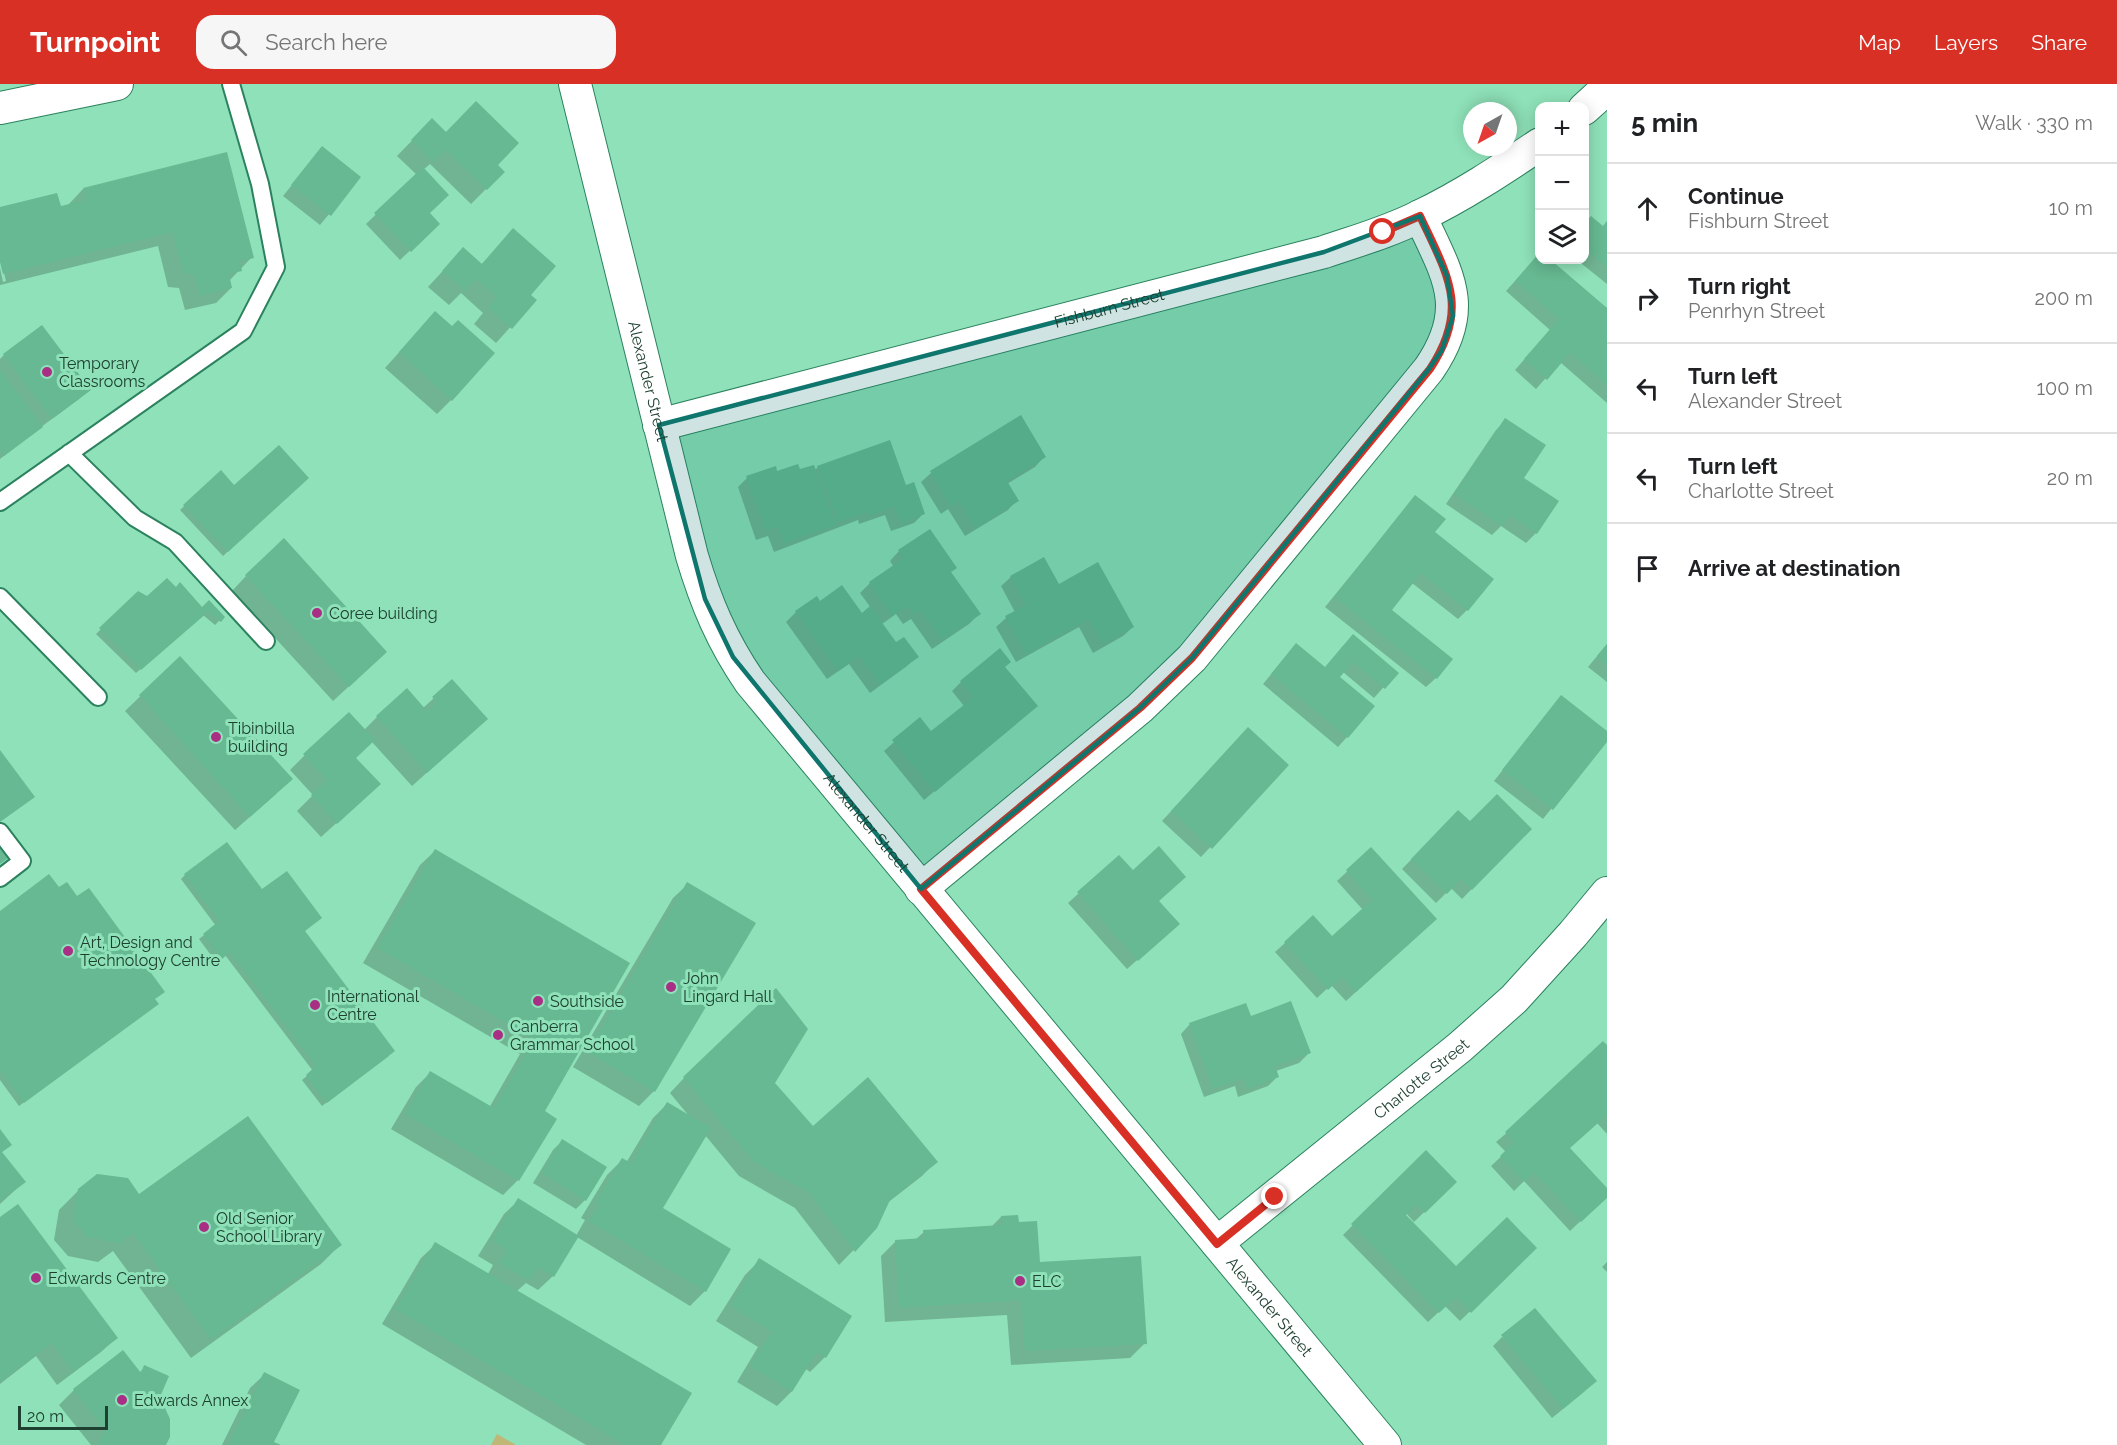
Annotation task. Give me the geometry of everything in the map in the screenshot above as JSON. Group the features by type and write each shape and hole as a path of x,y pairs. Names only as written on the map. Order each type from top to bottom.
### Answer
{"street":[{"path":"0,108 117,84"},
{"name":"Alexander Street","path":"574,84 659,426 705,599 733,657 750,682 921,889 1385,1445"},
{"path":"1589,104 1607,88"},
{"name":"Fishburn Street","path":"659,426 1324,252 1383,232 1420,216 1497,173 1535,147"},
{"path":"921,889 1140,708 1192,658 1430,369 1442,350 1453,316 1448,276 1420,216"},
{"name":"Charlotte Street","path":"1217,1244 1460,1047 1514,999 1607,893"}],"lane":[{"path":"0,502 243,331 276,267 260,184 231,84"},
{"path":"69,453 135,518 175,542 266,641"},
{"path":"0,597 98,697"},
{"path":"0,832 22,861 0,878"}],"highlighted area":[{"path":"1420,216 1447,276 1453,316 1442,350 1429,369 1192,658 1140,708 921,889 733,657 705,599 659,425 1324,252"}],"shaded area":[{"path":"497,1434 516,1445 491,1445"}],"building":[{"path":"476,101 519,143 498,165 505,172 487,190 446,150 433,162 411,140 432,118 446,132"},
{"path":"322,146 361,177 331,216 291,185"},
{"path":"227,152 254,258 240,261 242,271 229,274 232,288 200,296 194,274 183,273 173,232 3,274 0,262 0,207 57,193 61,206 86,200 83,188"},
{"path":"423,167 449,195 430,213 440,224 411,252 374,213"},
{"path":"1591,216 1603,226 1607,221 1607,267 1589,252 1589,218"},
{"path":"513,228 556,266 531,295 537,300 512,329 488,308 497,297 476,279 465,291 442,271 463,247 482,264"},
{"path":"1535,258 1535,264 1556,264 1607,308 1607,385 1570,353 1547,380 1524,359 1559,319 1515,281"},
{"path":"435,311 452,326 458,320 495,353 452,401 399,352"},
{"name":"Temporary Classrooms","path":"42,325 91,390 52,419 3,354"},
{"name":"Temporary Classrooms","path":"0,370 43,427 4,456 0,450"},
{"path":"1021,415 1046,457 1007,481 1019,501 975,528 959,501 951,506 930,471"},
{"path":"1505,418 1546,445 1524,478 1559,501 1537,534 1510,515 1502,526 1454,494"},
{"path":"890,440 906,485 914,482 925,514 901,523 895,506 869,516 867,512 838,522 817,466"},
{"path":"279,445 309,478 228,552 183,505 221,470 234,485"},
{"path":"798,464 800,469 814,465 836,525 784,543 778,527 766,531 746,476 776,466 777,471"},
{"path":"1415,495 1446,519 1435,532 1494,579 1468,611 1421,573 1392,610 1453,659 1437,679 1334,597"},
{"path":"930,529 957,568 951,572 981,614 942,640 921,610 914,615 907,606 892,616 869,582 904,558 898,550"},
{"name":"Coree building","path":"284,538 387,652 349,687 245,575"},
{"path":"1044,557 1059,584 1098,562 1134,627 1103,644 1089,619 1026,654 1005,616 1026,605 1010,576"},
{"path":"167,578 176,587 180,582 202,607 209,600 225,617 221,622 208,612 141,670 99,628 138,591 147,596"},
{"path":"842,585 862,613 870,606 896,642 904,637 919,657 880,684 859,655 838,671 795,611 817,596 820,601"},
{"path":"1353,634 1399,673 1385,689 1353,662 1340,677 1375,706 1348,738 1271,674 1296,643 1325,667"},
{"path":"1607,644 1607,665 1597,656"},
{"path":"1000,648 1011,662 1005,667 1038,706 935,792 892,740 920,717 931,731 974,697 960,681"},
{"name":"Tibinbilla building","path":"180,656 293,779 250,817 139,695"},
{"path":"452,679 488,719 427,773 376,716 407,688 427,711 437,702 432,697"},
{"path":"1561,695 1607,731 1607,742 1553,810 1502,770"},
{"path":"349,712 375,740 356,758 381,784 337,824 311,795 327,780 303,754"},
{"path":"1248,727 1289,765 1212,849 1171,811"},
{"path":"0,750 35,797 0,822"},
{"path":"1497,794 1532,829 1472,890 1461,879 1447,894 1411,859 1458,810 1470,821"},
{"path":"0,841 11,856 0,864"},
{"name":"International Centre","path":"227,842 262,889 287,871 322,918 305,931 395,1051 327,1103 306,1075 316,1066 230,952 222,959 203,934 219,921 184,874"},
{"path":"1159,846 1186,877 1159,901 1180,924 1138,961 1077,892 1119,855 1133,870"},
{"path":"1371,847 1437,919 1356,992 1342,977 1328,990 1284,942 1313,915 1332,936 1372,900 1346,870"},
{"name":"Southside","path":"435,849 630,963 545,1111 557,1119 519,1181 405,1114 430,1071 494,1108 534,1039 377,948"},
{"name":"Art, Design and Technology Centre","path":"49,874 59,887 67,882 77,896 89,888 165,992 155,999 159,1004 24,1103 0,1070 0,911"},
{"name":"John Lingard Hall","path":"687,882 756,923 655,1092 587,1052"},
{"path":"776,988 808,1029 775,1083 813,1126 868,1077 938,1162 890,1200 877,1228 855,1252 810,1193 754,1162 683,1077"},
{"path":"1291,1001 1311,1053 1275,1066 1279,1077 1248,1089 1244,1078 1213,1089 1189,1023 1246,1003 1251,1016"},
{"path":"1603,1041 1607,1045 1607,1115 1570,1148 1607,1188 1607,1198 1581,1222 1534,1172 1524,1182 1500,1156 1514,1142 1505,1132"},
{"path":"667,1102 711,1128 663,1208 731,1249 706,1292 589,1221 599,1205 595,1203 622,1158 631,1163"},
{"name":"Old Senior School Library","path":"248,1116 342,1245 211,1340 133,1233 119,1243 87,1237 73,1220 78,1189 97,1174 128,1178 139,1194"},
{"path":"0,1129 12,1145 2,1152 26,1182 0,1201"},
{"path":"562,1139 607,1167 586,1201 542,1173"},
{"path":"1426,1150 1457,1182 1425,1213 1417,1205 1406,1215 1456,1266 1507,1217 1537,1248 1471,1313 1456,1297 1439,1313 1351,1224"},
{"path":"518,1198 579,1236 554,1277 538,1267 529,1281 499,1263 507,1250 492,1240"},
{"name":"Edwards Centre","path":"18,1204 118,1338 73,1372 52,1343 0,1382 0,1217"},
{"name":"ELC","path":"1018,1215 1019,1222 1037,1221 1040,1262 1141,1256 1147,1344 1025,1351 1021,1300 899,1308 895,1240 924,1238 923,1230 1001,1225 1001,1216"},
{"path":"435,1242 692,1393 661,1445 625,1445 395,1309"},
{"path":"759,1258 852,1316 826,1358 817,1352 792,1392 750,1366 772,1332 730,1306"},
{"path":"1535,1308 1597,1381 1563,1409 1501,1335"},
{"name":"Edwards Annex","path":"123,1350 141,1373 144,1365 169,1376 160,1397 170,1419 170,1437 166,1445 98,1445 105,1430 73,1389"},
{"path":"264,1372 300,1390 274,1442 281,1445 228,1445"}],"place":[{"name":"Temporary Classrooms","path":"47,372"},
{"name":"Coree building","path":"317,613"},
{"name":"Tibinbilla building","path":"216,737"},
{"name":"Art, Design and Technology Centre","path":"68,951"},
{"name":"John Lingard Hall","path":"671,987"},
{"name":"Southside","path":"538,1001"},
{"name":"International Centre","path":"315,1005"},
{"name":"Canberra Grammar School","path":"498,1035"},
{"name":"Old Senior School Library","path":"204,1227"},
{"name":"Edwards Centre","path":"36,1278"},
{"name":"ELC","path":"1020,1281"},
{"name":"Edwards Annex","path":"122,1400"}],"route":[{"path":"1275,1197 1217,1244 921,889 1165,686 1218,629 1430,369 1449,334 1453,316 1448,276 1420,216 1383,232"}]}
